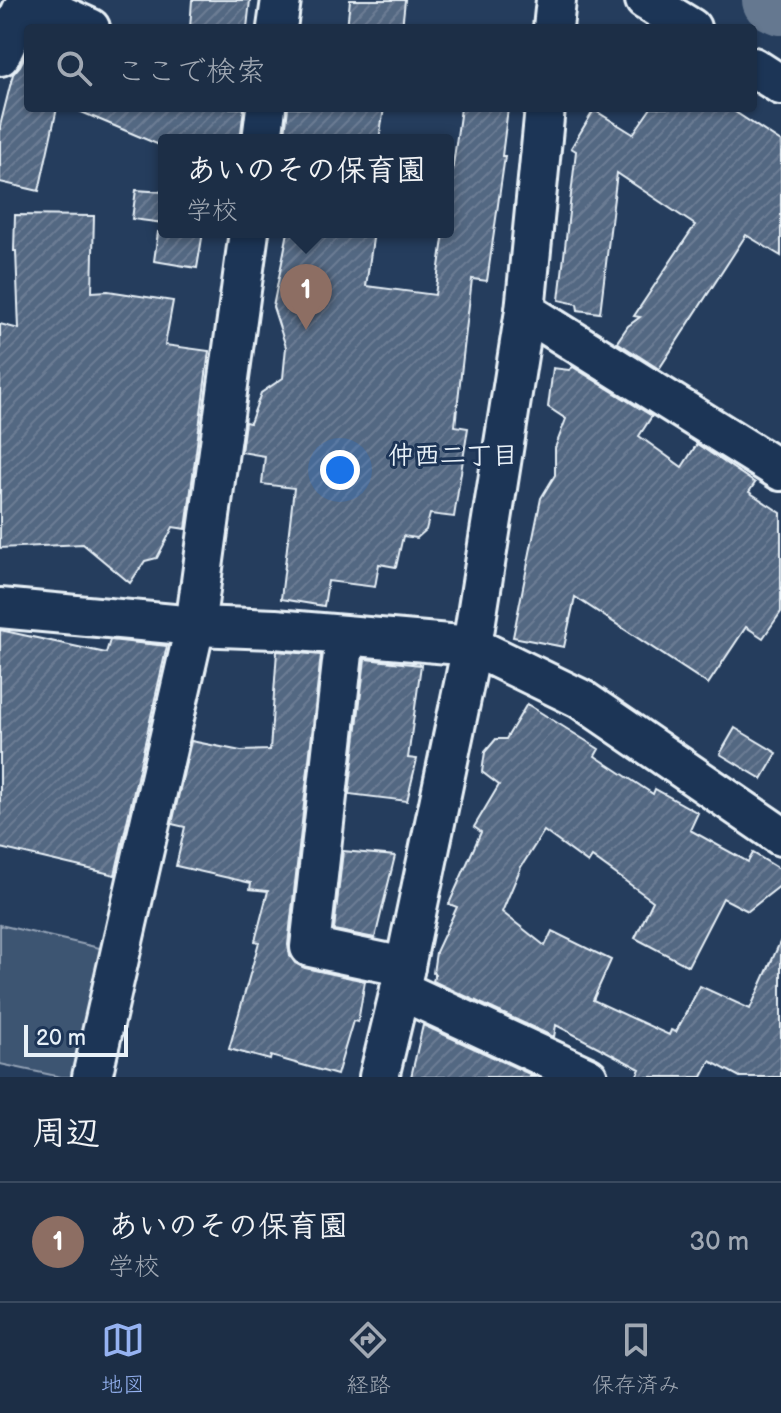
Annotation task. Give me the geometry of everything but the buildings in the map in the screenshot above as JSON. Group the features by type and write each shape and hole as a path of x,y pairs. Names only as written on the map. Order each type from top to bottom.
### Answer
{"street":[{"path":"0,56 27,0 81,24"},
{"path":"278,24 281,0"},
{"path":"553,24 556,0"},
{"path":"645,0 684,24"},
{"path":"757,70 781,85"},
{"path":"263,134 266,112"},
{"path":"379,1077 403,978 472,646 525,311 545,112"},
{"path":"92,1077 195,626 248,238"},
{"path":"525,311 781,471"},
{"path":"0,608 472,646 581,699 781,836"},
{"path":"345,636 310,947 403,978 588,1077"}],"shaded area":[{"path":"0,925 104,949 74,1077 0,1064"}],"waterway":[{"path":"773,0 781,4"}],"place":[{"name":"あいのその保育園","path":"306,330"}],"district":[{"name":"仲西二丁目","path":"453,456"}]}
